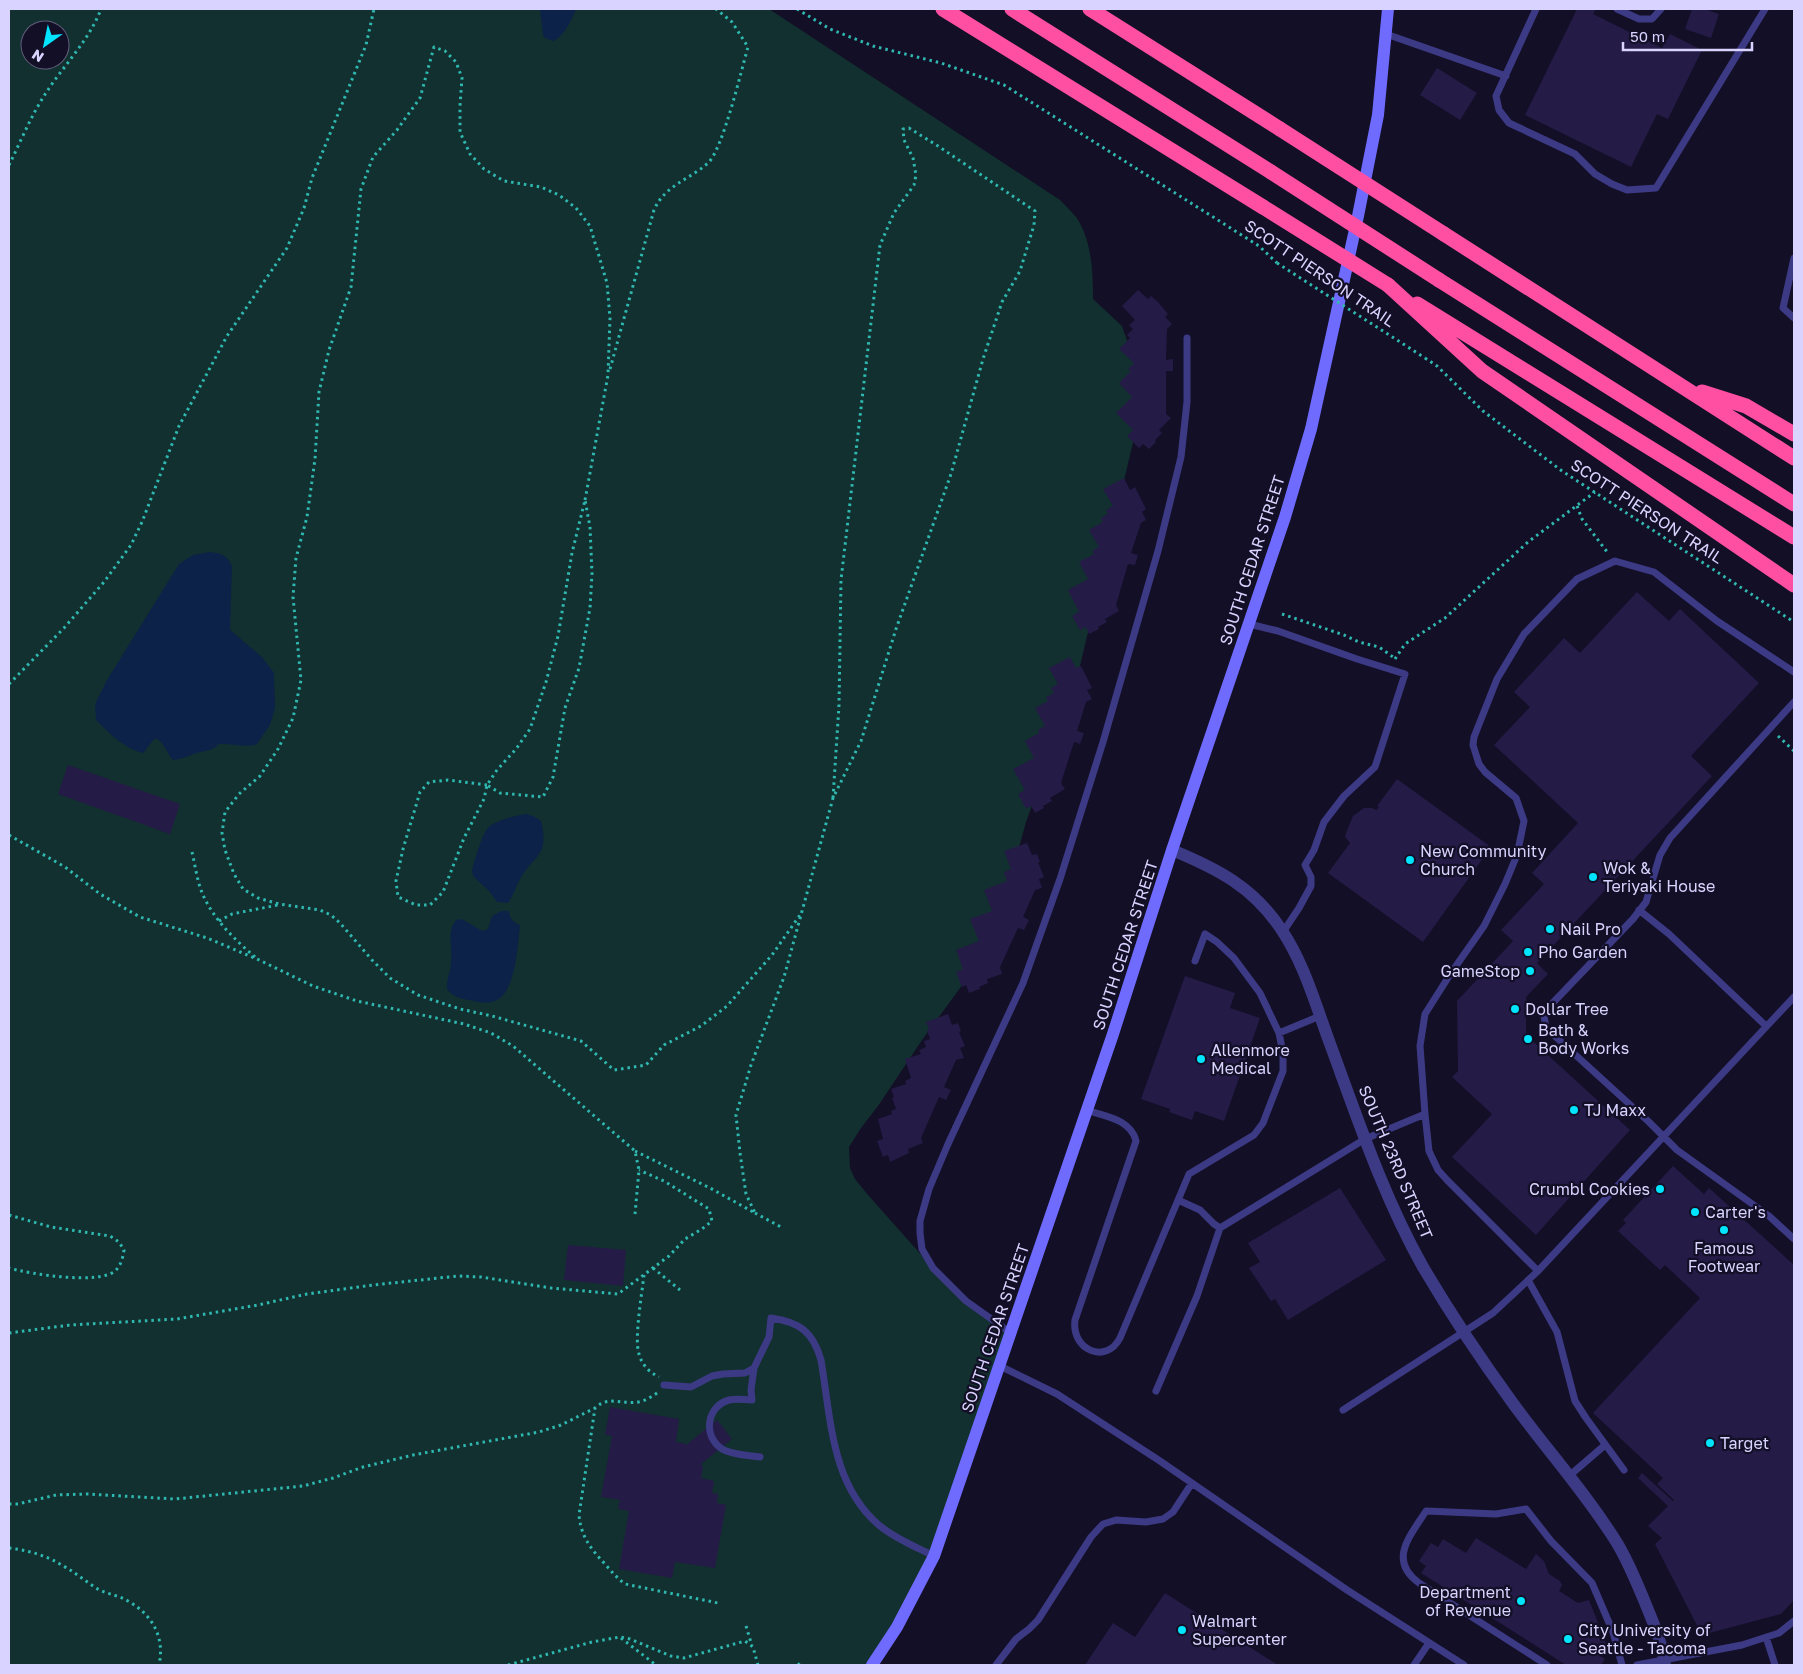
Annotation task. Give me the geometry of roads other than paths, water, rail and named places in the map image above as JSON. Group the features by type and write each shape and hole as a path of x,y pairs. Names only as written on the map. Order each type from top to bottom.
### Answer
{"highway":[{"path":"943,9 1388,285 1433,320 1794,538"},
{"path":"1012,9 1794,504"},
{"path":"1090,9 1794,458"},
{"path":"1433,320 1482,371 1794,585"},
{"path":"1682,386 1746,406 1794,434"}],"main road":[{"name":"SOUTH CEDAR STREET","path":"872,1665 897,1627 934,1556 1012,1333 1113,1034 1172,850 1285,517 1310,429 1358,216 1378,115 1388,9"}],"street":[{"name":"SOUTH 23RD STREET","path":"1172,850 1213,867 1228,876 1252,896 1275,920 1283,932 1305,974 1366,1139 1401,1223 1422,1265 1463,1331 1512,1402 1569,1476 1617,1543 1656,1630 1662,1646 1665,1663"}],"lane":[{"path":"1536,9 1496,96 1499,110 1509,123 1575,154 1595,174 1627,190 1656,188 1766,9"},
{"path":"1617,9 1639,19 1652,19 1661,9"},
{"path":"1386,34 1506,76"},
{"path":"1794,258 1783,308 1794,318"},
{"path":"1012,1333 966,1301 933,1268 922,1249 920,1221 929,1189 948,1144 1023,982 1060,879 1100,751 1158,551 1181,457 1187,402 1187,338"},
{"path":"1538,1271 1438,1170 1429,1151 1420,1046 1425,1014 1484,926 1517,855 1524,821 1516,798 1479,764 1472,746 1474,736 1497,679 1524,634 1577,579 1616,561 1654,572 1717,620 1794,672"},
{"path":"1248,624 1278,631 1405,674 1375,766 1344,796 1324,822 1314,850 1305,865 1311,876 1311,886 1283,932"},
{"path":"1794,702 1670,838 1660,855 1646,902 1546,1010 1544,1016 1546,1028 1690,1161 1769,1216 1794,1238"},
{"path":"1640,910 1669,934 1766,1026"},
{"path":"1086,1110 1116,1119 1125,1124 1134,1134 1136,1141 1075,1320 1076,1337 1086,1348 1095,1352 1113,1347 1118,1341 1189,1174 1247,1140 1259,1129 1283,1071 1283,1053 1279,1033 1260,993 1243,968 1224,948 1205,934 1195,961"},
{"path":"1343,1410 1493,1313 1538,1271 1794,997"},
{"path":"1279,1033 1320,1016"},
{"path":"1156,1391 1198,1296 1220,1228 1366,1139 1425,1114"},
{"path":"1178,1200 1200,1210 1220,1228"},
{"path":"1528,1280 1557,1332 1575,1401 1624,1470"},
{"path":"760,1457 726,1451 720,1447 712,1439 709,1432 709,1423 711,1415 722,1403 738,1399 752,1400 751,1390 754,1368 769,1337 771,1318 793,1323 808,1334 815,1343 821,1360 839,1462 851,1490 865,1510 881,1527 934,1556"},
{"path":"1000,1366 1057,1394 1347,1590 1464,1665"},
{"path":"664,1382 691,1387 712,1376 745,1373 754,1368"},
{"path":"1569,1476 1605,1445"},
{"path":"996,1665 1016,1639 1038,1620 1091,1537 1103,1524 1116,1520 1146,1522 1163,1519 1173,1512 1192,1484"},
{"path":"1547,1665 1414,1580 1405,1567 1402,1557 1406,1543 1426,1512 1496,1514 1526,1509 1551,1541 1592,1583 1611,1625 1622,1665"},
{"path":"1637,1665 1665,1663 1742,1646 1779,1633 1794,1621"},
{"path":"1766,1637 1775,1665"},
{"path":"1414,1665 1429,1642"}],"water":[{"path":"540,9 576,9 564,32 553,41 545,38 543,35"},
{"path":"209,552 223,555 232,566 230,630 262,657 274,673 275,708 270,725 256,745 219,744 209,750 173,760 159,740 155,738 143,753 136,751 117,740 96,720 95,704 107,680 179,564 193,555"},
{"path":"527,814 541,821 543,833 542,849 524,872 508,903 497,902 489,891 473,876 472,870 479,846 490,826 508,818"},
{"path":"501,911 509,911 512,920 520,925 515,966 508,987 503,995 491,1002 486,1003 462,999 447,989 451,965 451,930 453,925 456,920 462,919 482,931 488,929 492,916"}],"place":[{"name":"New Community Church","path":"1410,860"},
{"name":"Wok & Teriyaki House","path":"1593,877"},
{"name":"Nail Pro","path":"1550,929"},
{"name":"Pho Garden","path":"1528,952"},
{"name":"GameStop","path":"1530,971"},
{"name":"Dollar Tree","path":"1515,1009"},
{"name":"Bath & Body Works","path":"1528,1039"},
{"name":"Allenmore Medical","path":"1201,1059"},
{"name":"TJ Maxx","path":"1574,1110"},
{"name":"Crumbl Cookies","path":"1660,1189"},
{"name":"Carter's","path":"1695,1212"},
{"name":"Famous Footwear","path":"1724,1230"},
{"name":"Target","path":"1710,1443"},
{"name":"Department of Revenue","path":"1521,1601"},
{"name":"Walmart Supercenter","path":"1182,1630"},
{"name":"City University of Seattle - Tacoma","path":"1568,1639"}]}
